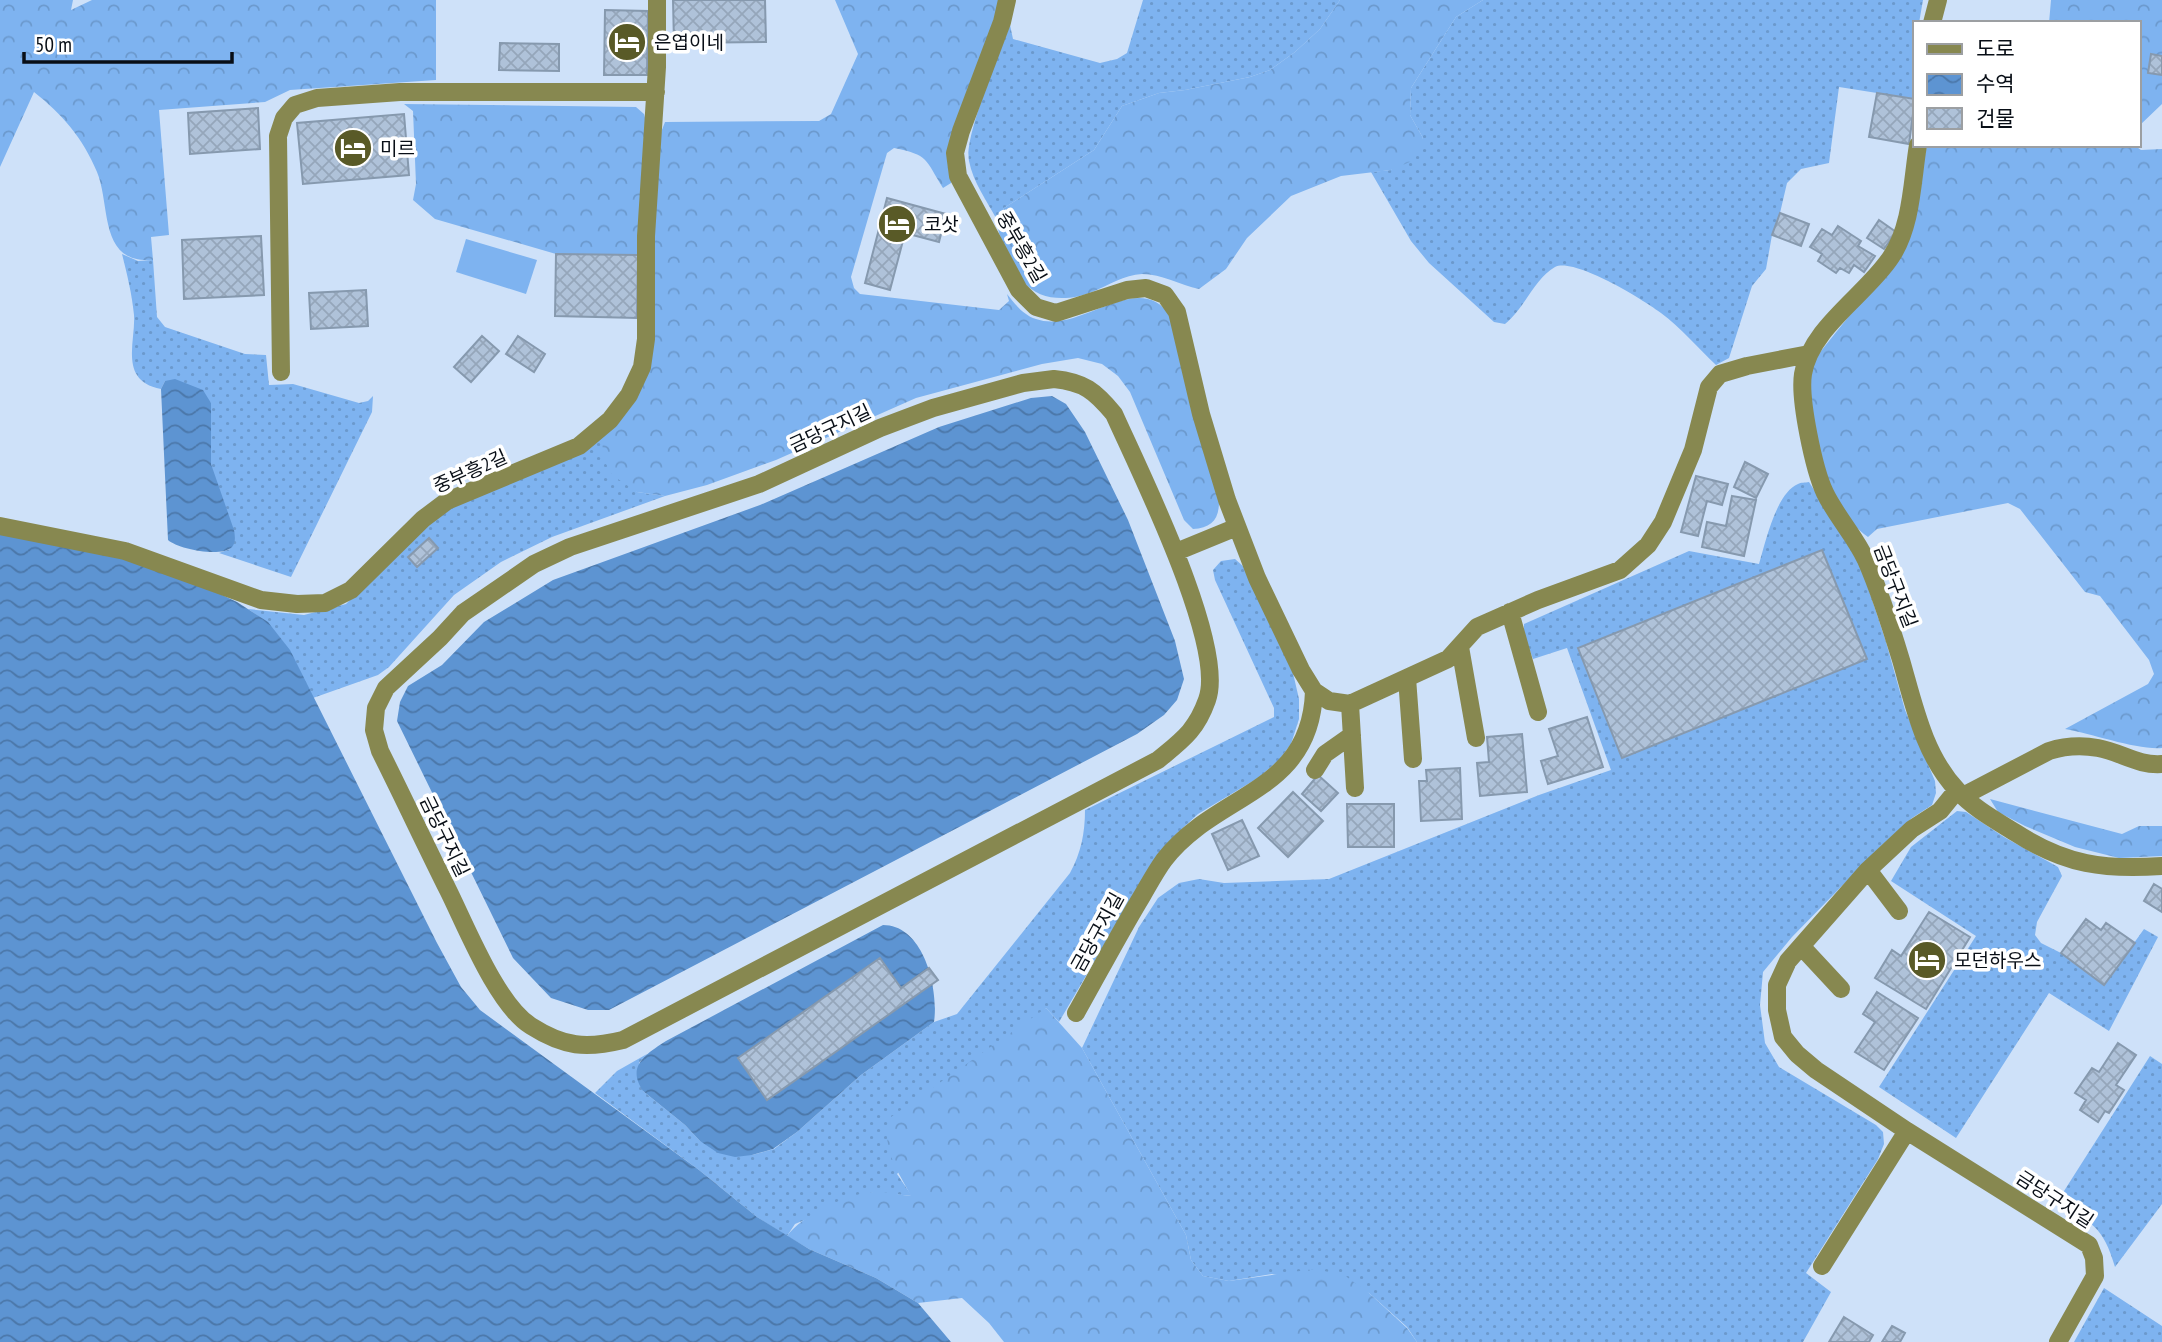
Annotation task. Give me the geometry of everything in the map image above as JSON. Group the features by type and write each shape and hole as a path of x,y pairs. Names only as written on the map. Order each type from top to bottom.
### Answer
{"lane":[{"name":"중부흥2길","path":"0,526 125,551 261,600 297,604 325,603 351,590 423,519 447,501 579,446 610,420 629,395 642,367 646,339 646,236 656,92 657,0"},
{"name":"중부흥2길","path":"1007,0 1002,22 961,131 955,153 958,176 1019,290 1036,307 1056,313 1128,290 1146,288 1165,295 1177,312 1201,414 1237,527"},
{"path":"1933,21 1938,0"},
{"path":"282,372 278,136 284,118 295,105 317,98 400,92 656,92"},
{"name":"금당구지길","path":"1918,147 1901,238 1890,258 1821,336 1809,354 1803,374 1803,396 1814,460 1824,492 1866,559 1889,621 1927,742 1941,770 1960,793 1983,812 2036,845 2075,861 2106,868 2162,866"},
{"path":"1176,552 1237,527 1257,578 1301,670 1314,691 1329,701 1350,704 1448,659 1477,627 1620,570 1648,545 1668,510 1693,450 1709,387 1720,374 1809,354"},
{"name":"금당구지길","path":"1054,379 1076,381 1098,395 1114,414 1176,552 1210,657 1209,697 1191,733 1158,760 852,922 623,1040 595,1047 562,1042 529,1025 508,1002 484,964 380,751 374,730 376,708 394,679 440,638 463,613 534,564 570,547 759,484 880,428 933,408 1023,383 1054,379"},
{"path":"1510,612 1538,712"},
{"path":"1460,647 1475,738"},
{"path":"1407,678 1413,759"},
{"name":"금당구지길","path":"1076,1013 1165,859 1188,835 1212,817 1265,784 1285,767 1297,751 1308,730 1314,691"},
{"path":"1350,704 1355,788"},
{"path":"1315,770 1325,754 1352,735"},
{"name":"금당구지길","path":"2058,1342 2095,1276 2094,1258 2088,1245 1816,1070 1797,1054 1783,1037 1777,1010 1777,985 1788,961 1868,870 1912,829 1940,811 1960,793 2063,747 2100,748 2139,763 2162,764"},
{"path":"1868,870 1899,911"},
{"path":"1801,946 1842,989"},
{"path":"1822,1266 1907,1131"}],"green space":[{"path":"0,0 73,0 71,10 92,0 436,0 436,80 290,90 265,102 159,110 169,235 151,237 153,260 135,259 123,253 115,243 97,172 85,148 63,118 34,92 0,167"},
{"path":"835,0 1002,0 951,183 943,188 929,164 914,153 894,148 887,153 851,277 854,288 860,294 999,310 1009,301 1007,294 1027,315 1053,321 1072,318 1126,299 1143,298 1158,303 1171,317 1219,502 1216,518 1209,525 1193,529 1184,520 1130,392 1118,376 1102,364 1078,358 1042,364 916,398 776,460 707,485 665,496 637,492 612,475 604,460 602,441 608,429 630,406 652,234 660,135 665,122 819,121 831,114 858,54"},
{"path":"1143,0 1340,0 1320,29 1270,70 1250,77 1159,93 1122,106 1094,150 1004,208 997,220 974,176 969,161 969,149 977,114 1010,25 1013,39 1100,63 1117,59 1127,53"},
{"path":"1340,0 1483,0 1456,17 1411,88 1410,115 1423,138 1412,161 1391,170 1341,176 1291,196 1247,238 1226,269 1199,289 1142,274 1123,278 1083,295 1055,298 1037,293 1023,281 999,232 998,221 1004,208 1094,150 1122,106 1159,93 1250,77 1270,70 1320,29"},
{"path":"1483,0 1923,0 1919,21 1913,21 1913,99 1839,87 1829,163 1801,169 1787,183 1772,235 1766,269 1752,286 1729,358 1716,365 1661,313 1609,281 1577,268 1555,267 1535,286 1512,318 1505,324 1494,322 1429,263 1411,241 1371,172 1391,170 1423,138 1410,115 1411,88 1456,17"},
{"path":"2051,0 2162,0 2162,104 2141,124 2141,21 2049,21"},
{"path":"404,104 636,107 644,114 647,125 638,255 556,254 435,219 413,200 416,184 413,111"},
{"path":"1927,147 2162,149 2162,748 2128,744 2065,729 2148,684 2154,674 2149,660 2100,596 2085,592 2020,509 2008,503 1877,529 1868,537 1855,526 1836,499 1824,468 1810,404 1810,374 1817,356 1906,245"},
{"path":"466,239 537,260 526,294 456,272"},
{"path":"122,254 138,261 153,260 157,317 165,327 245,354 266,355 269,385 293,384 359,403 368,401 373,396 372,412 291,577 219,553 230,549 211,464 211,403 165,381 161,389 148,385 139,378 132,359 134,315"},
{"path":"608,429 637,492 665,496 552,537 501,562 454,595 389,667 378,675 313,698 294,659 280,638 248,609 304,615 346,604 427,523 450,506"},
{"path":"1809,482 1859,560 1905,710 1935,781 1936,793 1932,805 1912,818 1880,847 1792,937 1763,972 1760,1005 1765,1043 1779,1067 1876,1125 1883,1132 1884,1144 1878,1159 1806,1273 1831,1292 1803,1342 1417,1342 1407,1327 1369,1293 1272,1274 1229,1281 1203,1276 1191,1260 1186,1235 1082,1048 1139,927 1158,898 1179,883 1199,879 1224,883 1329,879 1539,795 1611,770 1567,648 1533,659 1524,634 1524,624 1689,551 1759,564 1772,520 1783,497 1798,484"},
{"path":"1235,559 1244,567 1293,673 1299,699 1299,719 1291,744 1279,760 1258,778 1198,814 1172,838 1149,868 1059,1022 1046,1008 897,1174 912,1196 873,1192 795,1224 787,1236 757,1217 595,1093 617,1071 647,1054 639,1063 643,1091 685,1125 700,1141 752,1155 774,1149 861,1075 934,1022 957,1014 1070,873 1082,843 1085,810 1274,717 1274,708 1215,580 1213,570 1221,561"},
{"path":"1990,799 2122,834 2139,826 2162,826 2162,856 2119,858 2075,847 1998,812"},
{"path":"1957,811 1966,812 2058,867 2062,876 2037,922 2035,935 2041,943 2061,953 2104,985 2144,929 2158,937 2109,1031 2049,993 1956,1138 1879,1087 1976,936 1891,881 1911,847"},
{"path":"1046,1008 1082,1048 1186,1235 1191,1260 1203,1276 1229,1281 1314,1269 1344,1275 1369,1293 1407,1328 1417,1342 1004,1342 989,1323 962,1298 918,1303 876,1278 809,1249 787,1236 814,1214 851,1196 878,1192 911,1196 889,1148 887,1138 891,1117"},
{"path":"2150,1056 2162,1064 2162,1204 2115,1267 2106,1242 2095,1227 2057,1202"},
{"path":"2104,1288 2162,1326 2162,1342 2074,1342"}],"water":[{"path":"175,379 203,390 211,403 211,464 235,534 232,547 227,550 200,551 168,540 161,389 165,381"},
{"path":"1052,396 1066,404 1085,432 1128,520 1175,641 1184,679 1177,700 1164,715 1137,734 609,1010 588,1010 551,998 513,958 397,721 400,702 408,686 442,665 484,622 553,580 760,505 939,427 1031,398"},
{"path":"0,533 128,559 199,584 237,602 268,622 290,650 437,943 461,987 480,1010 699,1170 757,1217 809,1249 876,1278 918,1303 951,1342 0,1342"},
{"path":"883,925 897,928 909,936 926,961 934,993 934,1022 861,1075 797,1132 773,1149 735,1157 718,1153 700,1141 685,1125 643,1091 638,1082 638,1068 645,1056 666,1041"}],"building":[{"path":"673,0 765,0 766,42 674,43"},
{"path":"605,10 648,11 647,75 604,75"},
{"path":"500,43 559,44 559,71 499,70"},
{"path":"2151,54 2162,56 2162,75 2148,73"},
{"path":"1877,93 1913,99 1909,144 1869,137"},
{"path":"258,108 260,149 190,154 188,113"},
{"path":"404,114 409,175 303,184 297,123"},
{"path":"887,198 946,214 939,242 905,233 890,290 865,283"},
{"path":"1780,213 1809,224 1801,246 1772,235"},
{"path":"1879,220 1896,232 1884,249 1867,238"},
{"path":"1838,226 1861,241 1858,246 1875,256 1864,272 1854,265 1849,273 1840,268 1836,273 1818,261 1822,254 1810,247 1822,229 1832,235"},
{"path":"261,236 264,295 184,299 182,240"},
{"path":"556,254 638,255 637,318 555,316"},
{"path":"366,290 368,326 311,329 309,293"},
{"path":"482,336 499,351 471,382 454,367"},
{"path":"518,336 545,354 534,372 506,354"},
{"path":"1745,462 1768,474 1756,498 1734,487"},
{"path":"1696,476 1728,484 1722,505 1707,501 1698,536 1681,532"},
{"path":"1732,496 1756,500 1744,556 1702,547 1707,522 1726,526"},
{"path":"429,538 438,548 417,567 408,557"},
{"path":"1822,550 1867,659 1622,758 1578,648"},
{"path":"1587,717 1603,767 1548,784 1541,761 1558,756 1549,729"},
{"path":"1522,734 1527,792 1480,796 1477,763 1489,762 1487,737"},
{"path":"1460,768 1462,819 1421,821 1419,781 1427,781 1426,770"},
{"path":"1318,775 1338,793 1321,811 1302,794"},
{"path":"1293,792 1323,821 1288,857 1258,828"},
{"path":"1347,804 1394,804 1394,847 1348,847"},
{"path":"1242,820 1259,856 1228,870 1212,834"},
{"path":"2154,884 2162,889 2162,912 2144,901"},
{"path":"1929,912 1970,937 1926,1009 1875,978 1892,950 1901,956"},
{"path":"2086,919 2101,930 2106,923 2135,943 2104,985 2061,953"},
{"path":"880,958 901,988 929,968 938,980 767,1100 738,1058"},
{"path":"1877,992 1918,1018 1884,1070 1855,1052 1875,1022 1863,1014"},
{"path":"2118,1043 2136,1055 2116,1085 2124,1090 2109,1113 2105,1111 2098,1122 2080,1110 2086,1100 2075,1093 2092,1068 2099,1072"},
{"path":"1844,1317 1873,1335 1869,1342 1829,1342"},
{"path":"1892,1326 1905,1333 1900,1342 1882,1342"}],"place":[{"name":"은엽이네","path":"627,42"},
{"name":"미르","path":"353,148"},
{"name":"코삿","path":"897,224"},
{"name":"모던하우스","path":"1927,960"}]}
